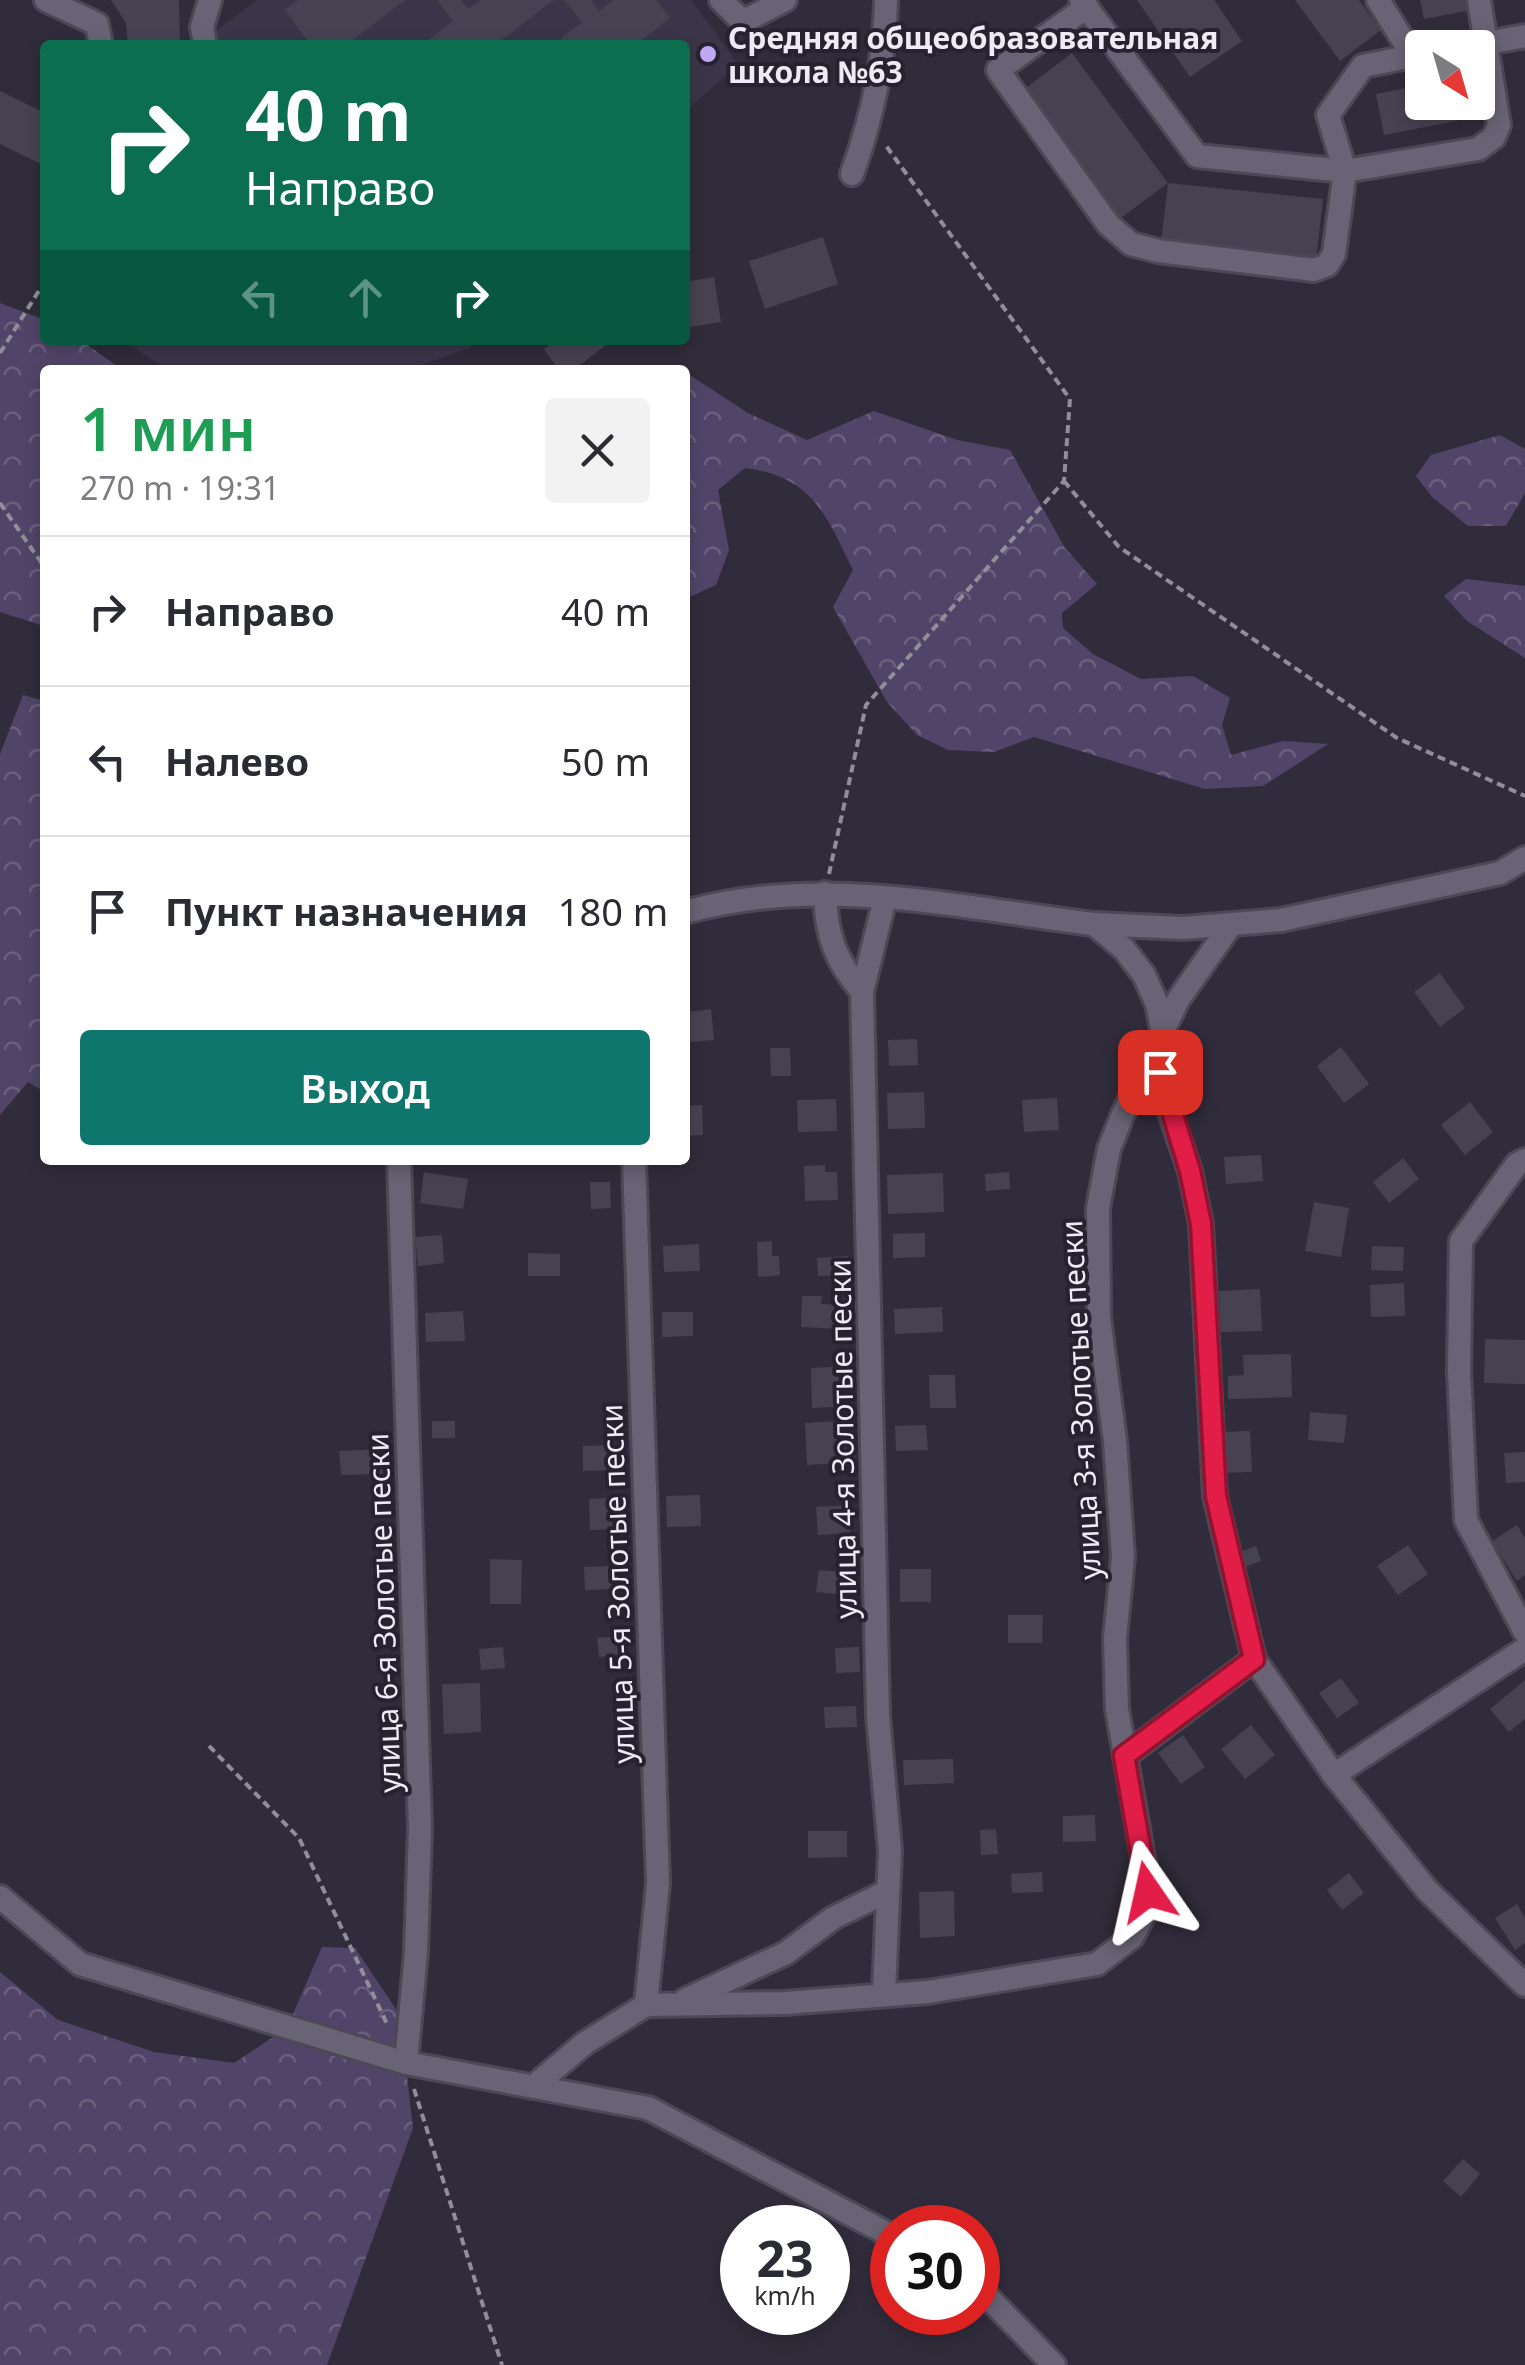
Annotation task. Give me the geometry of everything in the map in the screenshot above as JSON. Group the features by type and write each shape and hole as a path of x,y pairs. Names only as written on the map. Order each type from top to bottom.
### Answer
{"street":[{"path":"46,0 98,24 100,40"},
{"path":"204,40 202,27 210,0"},
{"path":"720,0 740,19 785,0"},
{"path":"852,174 869,123 886,31 886,0"},
{"path":"1378,0 1405,37"},
{"path":"1479,0 1484,30"},
{"path":"1405,58 1363,66 1328,116 1345,171 1334,254 1327,265 1314,270 1131,244 1108,224 998,70 1084,4 1197,156 1345,171 1478,149 1494,137 1500,125 1495,96"},
{"path":"1495,41 1525,36"},
{"path":"690,911 747,897 825,892 1094,924 1230,926 1281,920 1500,873 1525,858"},
{"path":"825,892 825,920 834,953 862,992"},
{"name":"улица 4-я Золотые пески","path":"884,1994 889,1839 878,1716 862,992 885,898"},
{"path":"1094,924 1124,949 1144,975 1163,1034 1159,1057 1163,1092 1190,1171 1201,1224 1216,1496 1254,1659 1334,1775 1428,1890 1525,1985"},
{"name":"улица 3-я Золотые пески","path":"646,2005 785,2002 948,1990 1097,1964 1132,1937 1143,1918 1148,1892 1124,1756 1115,1666 1124,1558 1115,1441 1099,1318 1098,1208 1109,1149 1196,968 1230,926"},
{"path":"1525,1160 1517,1164 1461,1241 1460,1281 1466,1520 1525,1632"},
{"name":"улица 6-я Золотые пески","path":"399,1165 420,1828 416,1952 406,2063"},
{"name":"улица 5-я Золотые пески","path":"634,1165 658,1883 646,2005"},
{"path":"1334,1775 1525,1650"},
{"path":"1124,1756 1254,1659"},
{"path":"675,2004 786,1953 833,1918 888,1891"},
{"path":"0,1896 80,1964 406,2063 648,2108 870,2224"},
{"path":"534,2087 585,2043 646,2005"},
{"path":"1000,2310 1054,2365"}],"path":[{"path":"825,892 866,706 1064,480 1070,399 869,123"},
{"path":"0,354 40,289"},
{"path":"1064,480 1119,547 1397,738 1525,796"},
{"path":"0,504 40,561"}],"shaded area":[{"name":"Средняя общеобразовательная школа №63","path":"257,0 691,0 738,64 690,107 690,40 218,40 214,32"},
{"path":"129,345 472,345 422,365 160,365"}],"green space":[{"path":"0,303 40,318 40,345 87,345 116,365 40,365 40,625 0,612"},
{"path":"690,375 748,413 807,440 874,411 957,440 1010,450 1065,548 1097,584 1062,613 1063,628 1093,654 1141,679 1193,676 1230,698 1222,725 1231,755 1283,741 1328,744 1263,786 1205,789 1034,737 994,752 948,750 917,735 887,702 833,607 853,570 825,516 802,490 768,473 745,468 718,490 729,550 716,585 690,597"},
{"path":"1500,435 1525,449 1525,493 1506,526 1468,526 1432,497 1416,476 1431,455"},
{"path":"1466,579 1525,586 1525,658 1467,621 1444,596"},
{"path":"23,695 40,700 40,1089 28,1082 0,1115 0,754"},
{"path":"322,1947 355,1948 400,2015 413,2128 327,2365 0,2365 0,1972 58,2020 154,2052 234,2063 287,2028"}],"building":[{"path":"111,0 179,0 180,40 128,40 126,23"},
{"path":"298,0 405,0 353,40 307,40 285,10"},
{"path":"437,0 461,0 468,9 481,0 554,0 502,40 428,40 453,21"},
{"path":"564,0 591,0 599,11 613,0 656,0 670,18 641,40 562,40 582,22"},
{"path":"1137,0 1214,0 1242,41 1190,77"},
{"path":"1295,0 1359,0 1381,30 1340,61"},
{"path":"1420,0 1470,0 1472,10 1424,19"},
{"path":"1072,53 1168,183 1118,220 1022,91"},
{"path":"1405,88 1405,120 1461,120 1384,135 1376,94"},
{"path":"0,91 40,111 40,164 0,144"},
{"path":"1168,183 1323,199 1316,260 1161,243"},
{"path":"823,237 838,284 765,309 749,261"},
{"path":"714,277 721,322 690,327 690,281"},
{"path":"549,345 606,345 580,365 555,365 544,349"},
{"path":"1440,973 1465,1008 1440,1027 1414,992"},
{"path":"711,1009 714,1040 690,1042 690,1012"},
{"path":"917,1039 918,1065 889,1066 888,1040"},
{"path":"1341,1047 1369,1084 1344,1103 1317,1066"},
{"path":"770,1048 790,1048 791,1076 771,1076"},
{"path":"924,1092 925,1128 888,1129 887,1093"},
{"path":"1057,1098 1059,1130 1024,1132 1022,1100"},
{"path":"836,1099 837,1131 798,1132 797,1100"},
{"path":"1470,1102 1493,1132 1465,1155 1441,1125"},
{"path":"702,1105 703,1135 690,1136 690,1106"},
{"path":"1261,1155 1263,1181 1226,1184 1224,1157"},
{"path":"1403,1158 1419,1179 1389,1203 1373,1182"},
{"path":"825,1165 825,1172 837,1172 838,1200 805,1201 804,1166"},
{"path":"424,1172 468,1179 463,1209 420,1203"},
{"path":"1009,1172 1010,1189 986,1191 985,1174"},
{"path":"943,1173 944,1212 888,1214 887,1175"},
{"path":"590,1182 610,1182 611,1208 591,1209"},
{"path":"1314,1202 1349,1208 1341,1257 1305,1251"},
{"path":"925,1233 925,1257 893,1258 893,1234"},
{"path":"442,1235 444,1263 418,1266 415,1237"},
{"path":"772,1241 772,1256 779,1256 780,1275 758,1277 757,1242"},
{"path":"699,1244 700,1271 664,1272 663,1246"},
{"path":"1372,1246 1404,1247 1403,1271 1371,1270"},
{"path":"528,1253 560,1254 560,1276 528,1276"},
{"path":"848,1256 849,1275 818,1276 817,1258"},
{"path":"1404,1283 1405,1316 1371,1317 1370,1285"},
{"path":"1260,1289 1262,1331 1221,1332 1219,1291"},
{"path":"802,1296 822,1296 821,1304 841,1305 840,1329 801,1327"},
{"path":"942,1307 943,1332 895,1334 894,1309"},
{"path":"463,1311 465,1341 426,1342 425,1313"},
{"path":"662,1312 693,1312 693,1336 662,1337"},
{"path":"1485,1339 1525,1340 1525,1384 1484,1383"},
{"path":"1291,1354 1292,1397 1228,1399 1228,1376 1244,1375 1243,1355"},
{"path":"852,1366 853,1406 812,1408 811,1368"},
{"path":"929,1375 955,1375 956,1408 930,1408"},
{"path":"1310,1412 1347,1415 1344,1443 1308,1440"},
{"path":"854,1420 856,1462 807,1465 805,1423"},
{"path":"432,1421 455,1421 455,1438 432,1438"},
{"path":"926,1425 928,1450 896,1451 895,1426"},
{"path":"1250,1431 1252,1472 1221,1473 1220,1432"},
{"path":"610,1445 610,1470 583,1471 583,1446"},
{"path":"382,1449 383,1474 341,1475 339,1451"},
{"path":"1525,1452 1525,1482 1506,1483 1504,1453"},
{"path":"700,1495 701,1526 667,1527 666,1496"},
{"path":"618,1497 619,1529 590,1530 589,1499"},
{"path":"848,1505 850,1533 818,1535 816,1507"},
{"path":"1517,1525 1525,1538 1525,1575 1517,1581 1492,1541"},
{"path":"1408,1545 1428,1574 1398,1595 1377,1566"},
{"path":"1256,1546 1261,1561 1242,1568 1237,1553"},
{"path":"490,1559 522,1560 521,1604 490,1604"},
{"path":"615,1566 615,1589 585,1590 584,1567"},
{"path":"900,1569 931,1569 931,1602 900,1602"},
{"path":"819,1570 849,1573 846,1595 816,1592"},
{"path":"1008,1615 1043,1615 1042,1643 1008,1643"},
{"path":"621,1636 623,1655 599,1657 597,1638"},
{"path":"503,1647 505,1668 481,1670 479,1649"},
{"path":"859,1647 860,1672 836,1673 835,1648"},
{"path":"1341,1678 1359,1703 1337,1718 1319,1693"},
{"path":"1525,1680 1525,1719 1509,1732 1490,1709"},
{"path":"480,1683 481,1732 444,1734 442,1684"},
{"path":"856,1706 857,1727 825,1728 824,1707"},
{"path":"1251,1725 1275,1755 1245,1779 1221,1749"},
{"path":"1183,1735 1205,1767 1181,1784 1158,1753"},
{"path":"953,1759 954,1783 904,1785 903,1760"},
{"path":"1095,1815 1096,1841 1063,1842 1063,1816"},
{"path":"996,1829 998,1854 981,1855 980,1830"},
{"path":"808,1831 847,1831 847,1857 808,1858"},
{"path":"1042,1872 1043,1892 1012,1893 1011,1874"},
{"path":"1349,1873 1364,1893 1342,1910 1327,1890"},
{"path":"954,1891 955,1936 920,1938 919,1892"},
{"path":"1517,1904 1525,1918 1525,1943 1515,1950 1495,1918"},
{"path":"1463,2159 1480,2174 1461,2197 1443,2181"}],"place":[{"name":"Средняя общеобразовательная школа №63","path":"708,54"}],"route":[{"path":"1148,1892 1124,1756 1254,1659 1213,1473 1201,1224 1190,1171 1160,1072"}]}
